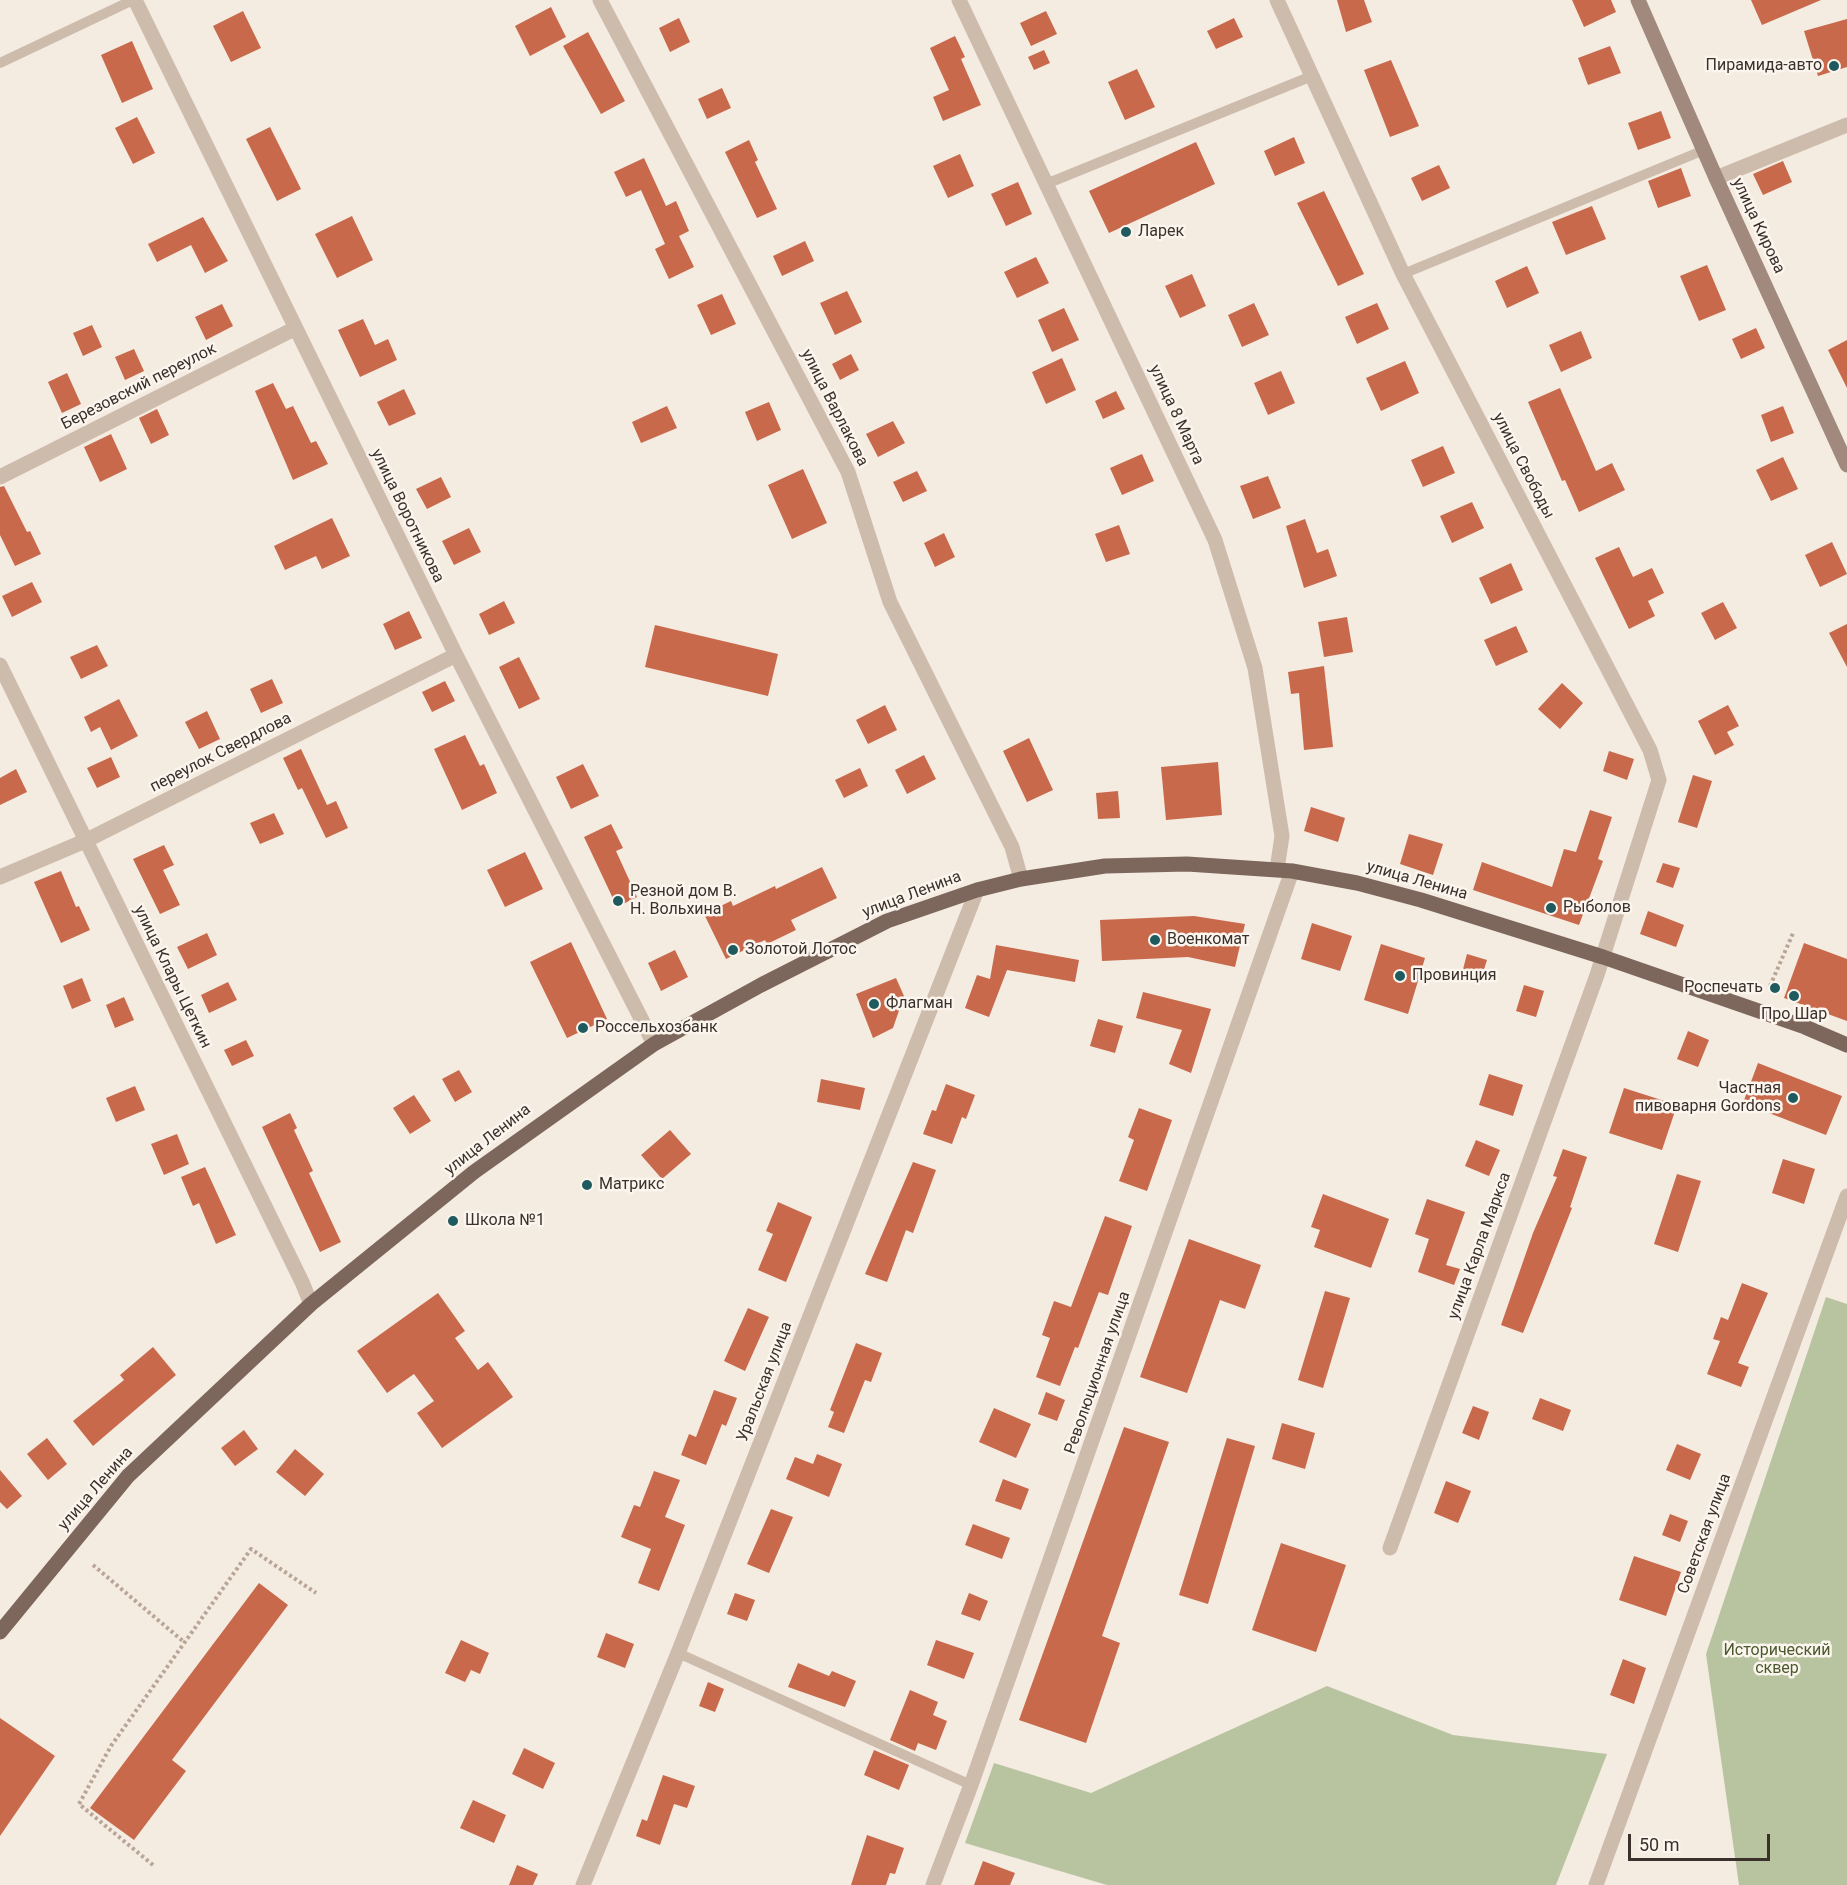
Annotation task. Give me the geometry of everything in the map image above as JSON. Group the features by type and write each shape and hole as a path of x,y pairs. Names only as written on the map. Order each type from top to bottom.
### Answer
{"main road":[{"name":"улица Ленина","path":"0,1632 128,1476 311,1304 474,1172 654,1044 760,985 887,921 977,890 1021,879 1105,866 1187,864 1293,871 1357,883 1421,900 1603,957 1805,1027 1847,1045"}],"street":[{"name":"улица Воротникова","path":"134,0 456,655 654,1044"},
{"name":"улица Варлакова","path":"600,0 848,472 890,602 1012,847 1021,879"},
{"name":"улица 8 Марта","path":"959,0 1215,540 1255,668 1282,836 1277,869"},
{"name":"улица Свободы","path":"1277,0 1403,274 1650,750 1659,780 1603,957"},
{"name":"улица Кирова","path":"1638,0 1716,178 1847,465"},
{"path":"1716,178 1847,125"},
{"name":"Березовский переулок","path":"0,477 294,329"},
{"name":"переулок Свердлова","path":"0,877 85,841 456,655"},
{"name":"улица Клары Цеткин","path":"0,665 311,1304"},
{"name":"Революционная улица","path":"933,1885 971,1785 1293,871"},
{"name":"Уральская улица","path":"583,1885 678,1653 977,890"},
{"name":"улица Карла Маркса","path":"1390,1548 1603,957"},
{"name":"Советская улица","path":"1596,1885 1801,1338 1847,1196"}],"lane":[{"path":"0,63 134,0"},
{"path":"1046,184 1312,76"},
{"path":"1403,274 1704,150"},
{"path":"678,1653 971,1785"}],"path":[{"path":"1770,986 1794,931"},
{"path":"153,1865 79,1804 111,1746 251,1549 316,1593"},
{"path":"93,1565 184,1642"}],"green space":[{"name":"Исторический сквер","path":"1826,1297 1847,1304 1847,1885 1739,1885 1706,1654"},
{"path":"1327,1686 1453,1735 1607,1754 1556,1885 1107,1885 965,1843 994,1763 1091,1793"}],"building":[{"path":"1337,0 1364,0 1372,22 1346,32"},
{"path":"1572,0 1611,0 1616,12 1584,27"},
{"path":"1751,0 1821,0 1762,25"},
{"path":"551,7 566,37 530,56 515,26"},
{"path":"243,11 261,48 231,62 213,26"},
{"path":"1046,11 1057,34 1031,46 1020,23"},
{"path":"679,18 690,42 670,52 659,28"},
{"path":"1234,18 1243,37 1216,49 1207,31"},
{"path":"1847,19 1847,67 1818,76 1804,31"},
{"path":"588,32 625,101 601,114 563,46"},
{"path":"955,36 965,57 961,59 981,105 943,121 933,97 949,90 930,48"},
{"path":"132,41 153,89 122,103 101,55"},
{"path":"1610,46 1621,73 1588,85 1578,58"},
{"path":"1044,50 1050,63 1034,70 1028,57"},
{"path":"1391,60 1419,126 1390,137 1364,70"},
{"path":"1137,69 1155,107 1125,120 1108,82"},
{"path":"722,88 731,108 707,119 698,99"},
{"path":"1661,111 1671,138 1638,150 1628,123"},
{"path":"137,117 155,153 133,164 115,128"},
{"path":"270,127 301,189 277,201 246,139"},
{"path":"1294,137 1305,163 1275,176 1264,151"},
{"path":"749,140 758,160 755,162 777,209 757,218 725,152"},
{"path":"1196,142 1215,184 1109,233 1089,191"},
{"path":"960,154 974,186 948,198 933,166"},
{"path":"644,158 666,206 676,201 689,231 679,236 694,267 669,279 655,249 665,244 641,190 626,197 614,172"},
{"path":"1783,161 1792,182 1763,195 1753,174"},
{"path":"1439,165 1450,188 1422,201 1411,178"},
{"path":"1681,168 1691,196 1658,208 1648,181"},
{"path":"1018,182 1032,214 1006,226 991,194"},
{"path":"1324,191 1364,274 1338,286 1297,203"},
{"path":"1592,206 1606,239 1566,255 1552,222"},
{"path":"352,216 373,260 337,278 315,234"},
{"path":"203,217 228,261 205,273 191,245 157,262 148,244"},
{"path":"805,241 814,261 782,276 773,256"},
{"path":"1036,257 1049,283 1017,298 1004,272"},
{"path":"1707,265 1726,310 1699,321 1680,276"},
{"path":"1527,266 1539,293 1507,308 1495,281"},
{"path":"1192,274 1206,306 1180,318 1165,286"},
{"path":"847,291 862,322 835,335 820,303"},
{"path":"722,294 736,324 711,335 697,305"},
{"path":"1254,303 1269,335 1242,347 1228,315"},
{"path":"1377,303 1389,329 1357,344 1345,317"},
{"path":"222,304 233,326 206,340 195,317"},
{"path":"1064,308 1079,340 1052,352 1038,320"},
{"path":"363,319 375,345 388,339 397,360 360,377 338,330"},
{"path":"92,325 102,347 83,356 73,333"},
{"path":"1756,328 1765,348 1741,359 1732,339"},
{"path":"1581,331 1592,358 1561,372 1549,345"},
{"path":"1847,340 1847,388 1828,350"},
{"path":"134,349 144,371 125,380 115,357"},
{"path":"851,354 859,370 840,380 832,364"},
{"path":"1062,358 1076,390 1046,404 1032,372"},
{"path":"1405,361 1419,393 1381,411 1366,378"},
{"path":"1281,371 1295,403 1268,415 1254,383"},
{"path":"67,373 81,404 62,413 48,382"},
{"path":"273,383 286,409 293,406 311,443 316,441 328,464 293,480 255,391"},
{"path":"1560,388 1596,471 1612,463 1625,490 1579,512 1565,480 1562,481 1528,402"},
{"path":"404,389 416,414 389,426 377,402"},
{"path":"1116,391 1125,409 1103,419 1095,401"},
{"path":"769,402 781,430 757,441 745,412"},
{"path":"667,406 677,428 641,443 632,422"},
{"path":"1783,406 1794,433 1771,442 1761,415"},
{"path":"157,409 169,435 151,444 139,418"},
{"path":"893,421 905,443 878,457 866,434"},
{"path":"111,434 127,469 100,482 84,447"},
{"path":"1443,446 1455,473 1423,487 1411,460"},
{"path":"1142,454 1154,481 1122,495 1110,468"},
{"path":"1783,457 1798,489 1771,501 1756,470"},
{"path":"803,469 827,523 792,539 768,485"},
{"path":"917,471 927,491 903,502 893,482"},
{"path":"1268,476 1281,508 1253,519 1240,486"},
{"path":"441,477 451,497 427,509 416,489"},
{"path":"4,486 41,554 15,566 0,535 0,487"},
{"path":"1472,502 1484,528 1452,543 1440,516"},
{"path":"332,518 350,556 322,569 316,556 285,570 274,546"},
{"path":"1305,519 1317,553 1328,549 1337,576 1304,588 1286,526"},
{"path":"1119,525 1130,554 1106,562 1095,534"},
{"path":"469,528 481,552 454,565 442,541"},
{"path":"944,533 955,557 935,567 924,543"},
{"path":"1832,542 1847,574 1820,587 1805,555"},
{"path":"1619,547 1633,577 1652,568 1664,593 1648,601 1655,616 1629,629 1595,558"},
{"path":"1511,563 1523,590 1491,604 1479,578"},
{"path":"32,582 42,602 12,617 2,596"},
{"path":"504,601 515,623 489,635 479,614"},
{"path":"1723,602 1737,628 1715,640 1701,613"},
{"path":"409,611 422,638 395,650 383,624"},
{"path":"1347,617 1353,652 1324,657 1318,622"},
{"path":"1847,624 1847,667 1829,633"},
{"path":"655,625 778,654 768,696 645,667"},
{"path":"1516,626 1528,652 1496,666 1484,640"},
{"path":"97,645 108,666 81,679 70,657"},
{"path":"519,657 540,699 519,709 499,667"},
{"path":"1324,666 1333,747 1304,750 1299,693 1291,694 1288,672"},
{"path":"272,679 283,703 261,713 250,689"},
{"path":"445,681 455,701 432,712 422,692"},
{"path":"1562,683 1583,703 1560,729 1538,709"},
{"path":"119,699 138,736 111,750 100,727 91,732 84,717"},
{"path":"885,705 897,730 868,744 856,720"},
{"path":"1728,705 1739,726 1727,732 1734,745 1715,755 1698,721"},
{"path":"207,711 220,739 199,749 185,722"},
{"path":"465,735 480,766 484,764 497,793 462,810 434,749"},
{"path":"1029,738 1053,790 1027,802 1003,751"},
{"path":"301,749 327,805 336,801 348,828 326,838 302,788 298,790 283,758"},
{"path":"1609,751 1634,759 1627,780 1603,771"},
{"path":"924,755 936,779 907,794 895,770"},
{"path":"111,757 120,777 97,788 87,768"},
{"path":"1218,762 1222,815 1166,820 1161,767"},
{"path":"583,764 599,796 571,809 556,777"},
{"path":"860,768 868,786 844,798 835,780"},
{"path":"16,769 27,792 0,805 0,778"},
{"path":"1693,775 1712,781 1697,828 1678,822"},
{"path":"1118,791 1120,818 1098,819 1096,793"},
{"path":"1311,807 1345,818 1338,842 1304,831"},
{"path":"1590,810 1612,817 1598,859 1603,861 1579,925 1473,890 1482,862 1552,887 1564,849 1576,852"},
{"path":"274,813 284,834 260,844 250,823"},
{"path":"611,824 623,848 616,851 637,897 617,907 584,837"},
{"path":"1409,834 1443,844 1433,875 1400,864"},
{"path":"164,845 174,865 163,870 180,905 160,914 133,859"},
{"path":"525,852 543,889 505,907 487,870"},
{"path":"1663,863 1680,868 1673,888 1656,882"},
{"path":"822,867 837,898 791,920 796,930 767,944 765,940 726,959 704,914 731,901 733,906 775,886 776,889"},
{"path":"61,871 76,907 79,906 90,930 61,943 34,882"},
{"path":"1648,911 1684,925 1676,947 1640,934"},
{"path":"1194,916 1245,924 1235,967 1188,957 1102,961 1100,920"},
{"path":"1312,923 1352,936 1340,971 1301,959"},
{"path":"207,933 217,955 188,969 177,947"},
{"path":"571,942 607,1019 567,1038 530,962"},
{"path":"1804,943 1847,959 1847,1021 1784,998"},
{"path":"1381,944 1425,958 1408,1014 1364,1000"},
{"path":"996,945 1079,960 1075,982 1007,970 989,1017 965,1008 977,975 990,979"},
{"path":"675,950 688,977 661,991 648,963"},
{"path":"1467,954 1487,960 1481,979 1462,973"},
{"path":"82,978 91,1001 72,1009 63,986"},
{"path":"896,978 904,996 893,1028 873,1038 856,994"},
{"path":"228,982 237,1000 209,1013 201,995"},
{"path":"1524,985 1544,991 1536,1017 1516,1011"},
{"path":"1143,992 1211,1009 1191,1073 1169,1064 1182,1030 1136,1018"},
{"path":"124,997 134,1020 115,1028 106,1005"},
{"path":"1098,1019 1123,1026 1115,1053 1090,1046"},
{"path":"1688,1031 1709,1040 1698,1067 1677,1059"},
{"path":"246,1040 254,1056 232,1066 224,1050"},
{"path":"1758,1063 1842,1096 1826,1135 1743,1103"},
{"path":"459,1070 472,1092 455,1102 442,1079"},
{"path":"1489,1074 1523,1085 1513,1116 1479,1105"},
{"path":"821,1079 865,1088 860,1110 817,1102"},
{"path":"946,1084 975,1095 966,1119 962,1117 952,1144 923,1134 932,1110 936,1111"},
{"path":"135,1086 145,1110 116,1122 106,1098"},
{"path":"1624,1088 1677,1105 1662,1150 1609,1133"},
{"path":"414,1095 431,1121 410,1134 393,1108"},
{"path":"1139,1108 1172,1120 1147,1191 1119,1181 1134,1140 1128,1137"},
{"path":"290,1113 297,1128 294,1130 313,1171 309,1173 341,1242 320,1252 262,1127"},
{"path":"670,1130 691,1154 662,1179 641,1155"},
{"path":"177,1134 189,1164 164,1175 151,1144"},
{"path":"1476,1140 1500,1150 1489,1176 1465,1166"},
{"path":"1563,1149 1587,1157 1570,1207 1572,1208 1523,1333 1501,1325 1533,1233 1557,1177 1553,1176"},
{"path":"1783,1159 1815,1169 1804,1204 1772,1193"},
{"path":"913,1162 936,1170 913,1233 906,1230 887,1282 865,1274"},
{"path":"205,1167 236,1235 216,1244 199,1203 193,1206 181,1177"},
{"path":"1677,1174 1701,1181 1678,1252 1654,1244"},
{"path":"1323,1194 1389,1219 1371,1268 1314,1247 1320,1230 1311,1227"},
{"path":"1427,1199 1465,1212 1446,1265 1460,1269 1454,1285 1418,1272 1429,1239 1415,1234"},
{"path":"778,1202 812,1217 786,1282 758,1270 773,1234 766,1231"},
{"path":"1105,1216 1132,1226 1108,1295 1099,1292 1078,1348 1075,1347 1060,1386 1036,1377 1050,1338 1042,1335 1054,1301 1071,1307"},
{"path":"1189,1239 1261,1265 1245,1309 1220,1300 1187,1393 1140,1377"},
{"path":"1742,1283 1768,1293 1738,1363 1749,1367 1741,1387 1707,1374 1720,1341 1713,1339 1721,1317 1728,1320"},
{"path":"1325,1291 1350,1298 1323,1388 1298,1380"},
{"path":"438,1293 465,1331 455,1338 478,1370 488,1362 513,1397 442,1448 417,1413 434,1401 414,1374 387,1393 357,1351"},
{"path":"748,1308 769,1317 745,1371 724,1361"},
{"path":"856,1343 882,1353 871,1382 865,1380 844,1433 828,1427 834,1412 830,1410"},
{"path":"153,1347 176,1375 93,1446 73,1421 124,1380 120,1375"},
{"path":"714,1390 737,1398 726,1426 722,1424 706,1465 681,1455 689,1434 696,1437"},
{"path":"1046,1392 1065,1400 1057,1421 1038,1414"},
{"path":"1540,1398 1571,1410 1563,1431 1532,1419"},
{"path":"1473,1406 1489,1412 1479,1440 1462,1433"},
{"path":"994,1408 1031,1424 1016,1458 979,1442"},
{"path":"1282,1423 1315,1433 1305,1469 1272,1459"},
{"path":"1124,1427 1169,1442 1102,1636 1120,1643 1086,1743 1019,1720"},
{"path":"244,1430 258,1449 235,1466 221,1448"},
{"path":"47,1438 67,1464 48,1480 27,1454"},
{"path":"1227,1438 1255,1446 1208,1604 1179,1595"},
{"path":"1677,1444 1701,1454 1690,1480 1666,1470"},
{"path":"295,1449 324,1474 305,1496 276,1472"},
{"path":"817,1454 842,1464 829,1497 786,1479 795,1457 813,1464"},
{"path":"0,1470 22,1496 7,1509 0,1502"},
{"path":"654,1471 680,1480 665,1517 685,1525 659,1591 638,1583 651,1549 621,1537 634,1505 640,1507"},
{"path":"1003,1479 1029,1489 1021,1510 995,1501"},
{"path":"1446,1481 1471,1491 1458,1523 1434,1513"},
{"path":"771,1509 793,1517 769,1573 747,1564"},
{"path":"1670,1514 1688,1521 1680,1542 1662,1535"},
{"path":"973,1524 1010,1538 1002,1559 965,1545"},
{"path":"1281,1543 1346,1565 1316,1652 1252,1630"},
{"path":"1634,1556 1681,1572 1666,1616 1619,1600"},
{"path":"259,1583 288,1605 172,1760 186,1771 134,1840 90,1808"},
{"path":"735,1593 755,1600 747,1621 727,1614"},
{"path":"969,1593 988,1601 980,1621 961,1614"},
{"path":"606,1633 634,1644 625,1668 597,1657"},
{"path":"461,1640 489,1653 480,1674 471,1670 465,1682 445,1673"},
{"path":"936,1640 974,1653 964,1679 927,1665"},
{"path":"1623,1659 1646,1668 1634,1704 1610,1695"},
{"path":"798,1663 829,1676 832,1671 856,1681 845,1707 788,1687"},
{"path":"708,1682 724,1689 715,1712 699,1706"},
{"path":"910,1690 938,1702 933,1715 947,1721 936,1750 918,1743 915,1751 890,1740"},
{"path":"0,1718 55,1756 0,1836"},
{"path":"524,1748 555,1763 543,1789 512,1774"},
{"path":"874,1750 909,1765 899,1790 864,1775"},
{"path":"663,1775 695,1786 687,1808 674,1804 660,1845 636,1836 642,1819 647,1821"},
{"path":"473,1800 506,1815 494,1843 460,1828"},
{"path":"867,1835 904,1848 895,1874 890,1873 886,1885 851,1885"},
{"path":"983,1861 1015,1873 1010,1885 974,1885"},
{"path":"517,1865 538,1874 533,1885 509,1885"}],"place":[{"name":"Пирамида-авто","path":"1834,66"},
{"name":"Ларек","path":"1126,232"},
{"name":"Резной дом В. Н. Вольхина","path":"618,901"},
{"name":"Рыболов","path":"1551,908"},
{"name":"Военкомат","path":"1155,940"},
{"name":"Золотой Лотос","path":"733,950"},
{"name":"Провинция","path":"1400,976"},
{"name":"Роспечать","path":"1775,988"},
{"name":"Про Шар","path":"1794,996"},
{"name":"Флагман","path":"874,1004"},
{"name":"Россельхозбанк","path":"583,1028"},
{"name":"Частная пивоварня Gordons","path":"1793,1098"},
{"name":"Матрикс","path":"587,1185"},
{"name":"Школа №1","path":"453,1221"}]}
